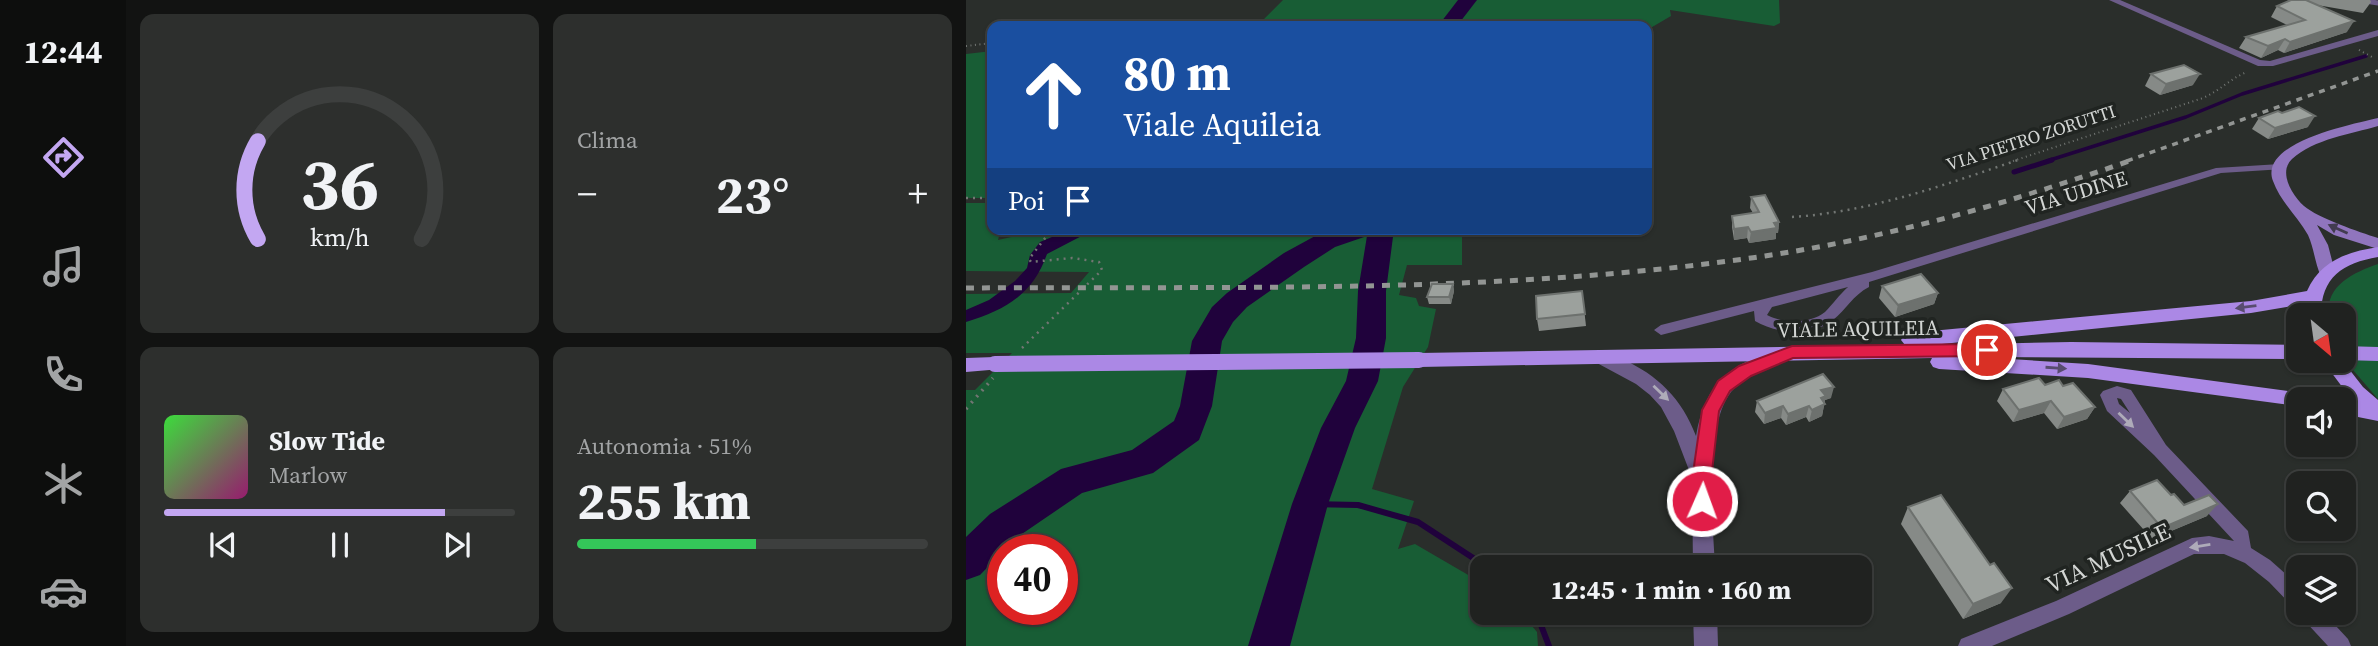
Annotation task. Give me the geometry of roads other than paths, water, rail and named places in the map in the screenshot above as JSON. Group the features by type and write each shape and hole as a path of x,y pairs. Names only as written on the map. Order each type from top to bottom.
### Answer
{"main road":[{"path":"2327,272 2325,250 2316,232 2283,186 2280,167 2285,158 2298,147 2378,122"},
{"path":"2300,209 2340,231 2378,244"},
{"path":"2313,303 2320,279 2327,272 2347,260 2378,252"},
{"path":"1792,352 2251,307 2313,296"},
{"name":"VIALE AQUILEIA","path":"966,365 995,371 1792,352 2071,349 2286,352"},
{"path":"1792,352 2088,371 2286,397"},
{"path":"2356,353 2378,354"},
{"path":"2342,373 2356,392 2378,413"},
{"path":"2356,409 2378,413"}],"street":[{"path":"2113,0 2246,60 2270,64 2378,33"},
{"name":"VIA UDINE","path":"1661,330 1766,305 1920,262 2220,170 2280,167"},
{"path":"2245,168 2268,176 2283,186"},
{"name":"VIA UDINE","path":"1766,305 1760,317 1767,322 1791,326 1822,321 1858,286 1920,262"},
{"path":"1704,555 1702,480 1710,410 1715,398 1733,378 1764,361 1792,352"},
{"path":"1603,358 1629,369 1666,396 1676,410 1702,480"},
{"path":"2160,450 2242,537 2243,546 2240,550"},
{"name":"VIA MUSILE","path":"1968,646 2062,608 2192,546 2222,544 2240,550 2260,562 2286,587"},
{"path":"1705,625 1706,646"},
{"path":"2322,625 2341,646"}],"lane":[{"path":"2359,0 2378,3"}],"waterway":[{"path":"1451,21 1468,0"},
{"path":"2047,161 2186,117 2242,94 2366,56"},
{"path":"2014,172 2052,160"},
{"path":"966,316 995,305 1013,293 1034,270 1041,250 1071,235"},
{"path":"966,562 1003,526 1073,480 1141,463 1187,430 1196,406 1207,341 1222,315 1237,300 1294,260 1326,241 1344,235"},
{"path":"1269,646 1310,504 1338,428 1362,381 1371,338 1372,291 1380,235"},
{"path":"1310,504 1358,505 1418,522 1470,556"},
{"path":"1541,625 1549,646"}],"railway":[{"path":"2127,161 2378,71"},
{"path":"966,288 1367,286 1567,277 1666,268 1765,256 1859,239 1997,204 2132,160"}]}
